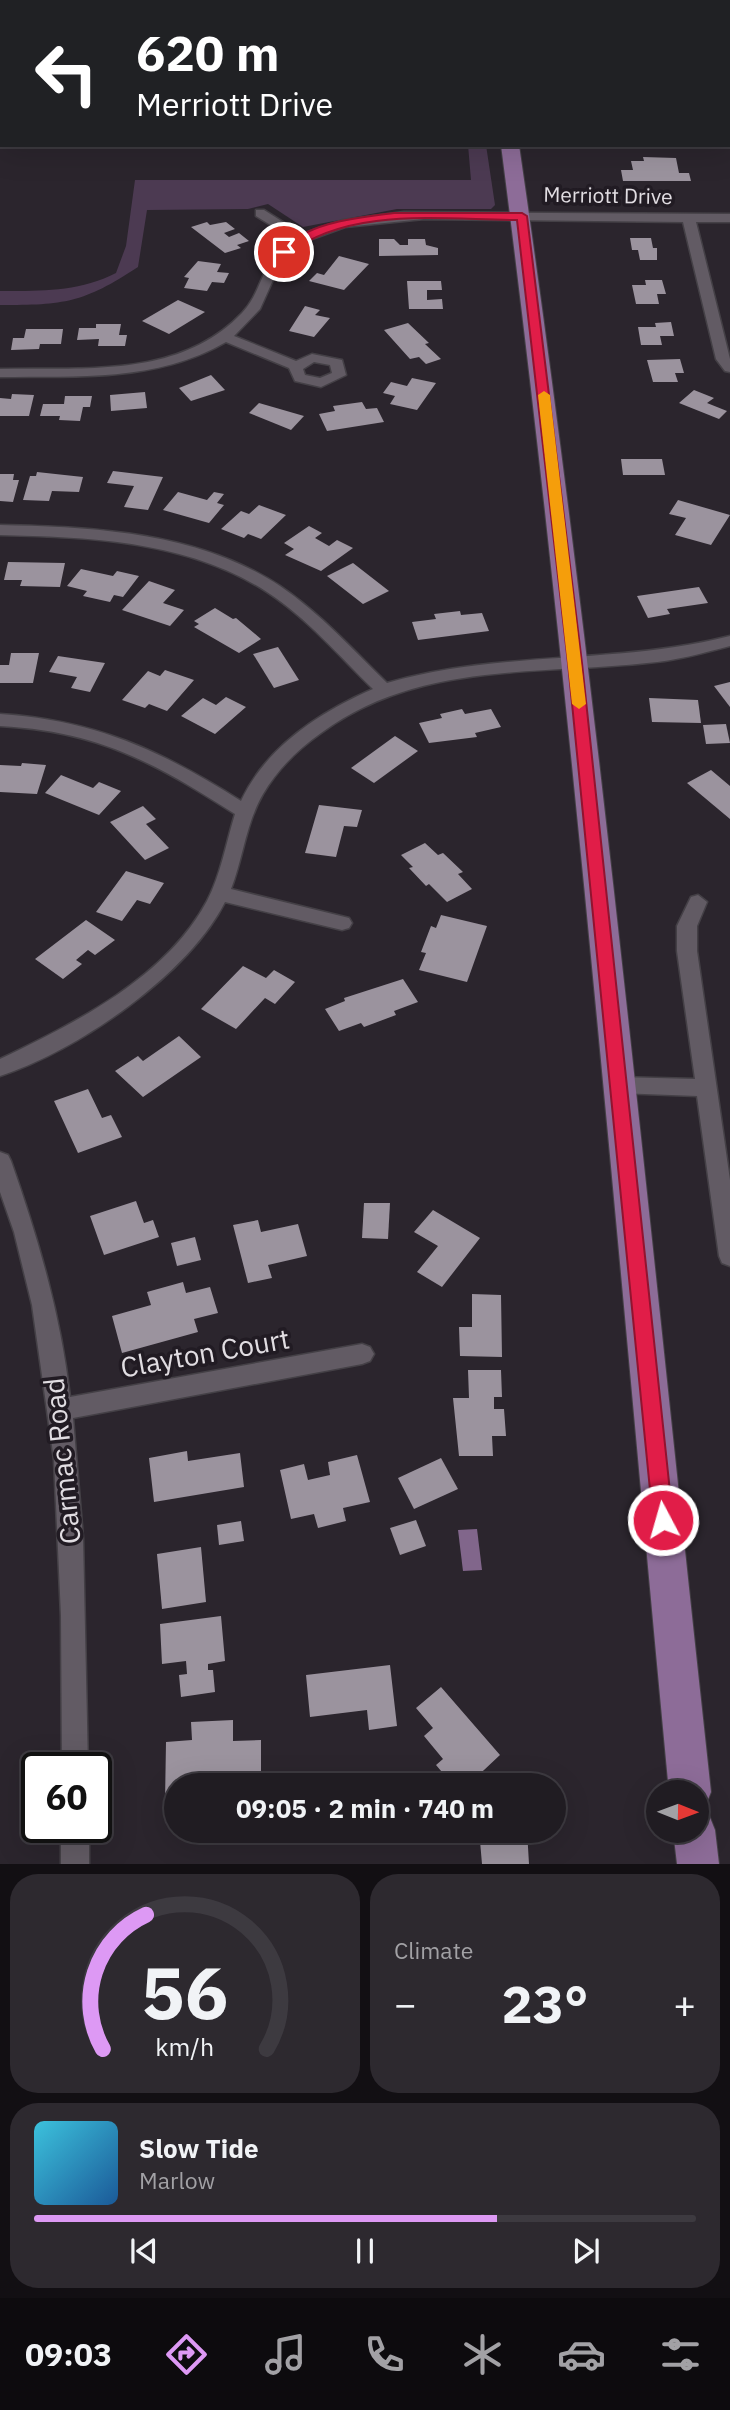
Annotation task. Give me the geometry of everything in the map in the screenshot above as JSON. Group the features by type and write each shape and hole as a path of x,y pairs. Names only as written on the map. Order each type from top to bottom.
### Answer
{"main road":[{"path":"510,147 522,216 575,663 690,1780"},
{"path":"696,1843 698,1864"}],"street":[{"path":"260,213 301,239"},
{"name":"Merriott Drive","path":"0,373 149,366 188,356 225,337 251,312 276,262 301,239 338,225 379,218 730,218"},
{"path":"689,218 723,359 730,368"},
{"path":"225,337 297,366"},
{"path":"0,530 111,536 192,554 231,569 271,587 300,609 383,690"},
{"path":"0,1068 63,1038 123,1003 170,962 206,918 221,894 245,812 261,780 285,754 321,725 383,690 458,671 649,658 730,641"},
{"path":"0,720 48,723 117,740 179,770 245,812"},
{"path":"221,894 342,923"},
{"path":"698,902 687,926 687,951 730,1256"},
{"path":"618,1086 707,1088"},
{"name":"Carmac Road","path":"0,1161 17,1202 41,1290 59,1410 71,1522 75,1752"},
{"name":"Clayton Court","path":"59,1410 362,1354"},
{"path":"75,1843 75,1864"}],"shaded area":[{"path":"468,147 486,147 495,205 491,209 397,209 303,227 268,204 248,209 147,210 138,267 102,288 73,300 0,305 0,291 74,287 116,273 126,246 135,180 471,180"},
{"path":"477,1529 482,1570 463,1571 458,1530"}],"building":[{"path":"643,157 676,158 679,173 689,173 691,181 623,181 621,170 633,170 631,161 644,161"},
{"path":"207,222 210,225 226,222 235,229 224,233 229,237 239,233 249,241 237,245 241,248 225,253 191,227"},
{"path":"630,238 651,238 653,248 657,248 657,260 640,260 638,250 632,250"},
{"path":"379,239 394,239 400,245 408,245 408,239 425,239 426,245 438,248 438,255 379,256"},
{"path":"339,256 369,264 344,290 309,281 317,273 324,275"},
{"path":"198,261 221,264 217,272 229,273 224,283 212,282 207,291 184,288 189,278 184,277"},
{"path":"645,280 662,280 666,294 657,294 659,304 636,304 632,285 646,285"},
{"path":"407,281 441,281 442,290 427,290 427,300 442,299 443,309 409,309"},
{"path":"178,300 205,312 169,334 142,321"},
{"path":"305,306 320,310 315,315 330,318 314,337 289,331"},
{"path":"671,322 674,336 660,336 662,345 641,345 638,327 656,327 655,323"},
{"path":"408,323 441,359 426,364 419,357 410,359 384,330"},
{"path":"96,324 121,324 119,335 127,335 125,346 98,346 99,339 77,340 79,328 96,328"},
{"path":"26,329 63,329 61,344 40,344 39,349 11,350 13,338 24,338"},
{"path":"680,359 684,373 675,373 678,382 653,382 647,360"},
{"path":"211,375 225,390 191,401 179,388"},
{"path":"412,378 436,383 417,410 390,404 395,396 383,393 391,382 407,386"},
{"path":"694,390 714,398 707,403 727,411 719,419 679,403"},
{"path":"145,392 147,408 111,411 110,395"},
{"path":"12,394 34,395 29,416 0,416 0,398 11,399"},
{"path":"65,396 92,396 90,407 83,407 80,421 59,420 60,416 40,416 43,404 64,404"},
{"path":"362,402 366,409 377,408 384,422 327,431 319,414 335,411 333,406"},
{"path":"259,403 304,416 291,430 249,413"},
{"path":"621,459 662,459 665,475 623,475"},
{"path":"113,471 163,477 148,510 124,507 134,486 107,483"},
{"path":"37,472 83,477 79,492 52,491 49,501 23,500 30,476 36,476"},
{"path":"0,474 14,474 13,480 19,480 13,502 0,501"},
{"path":"178,492 207,500 214,492 224,494 217,503 224,505 209,523 163,510"},
{"path":"678,500 730,515 711,545 675,535 686,518 669,514"},
{"path":"259,505 286,515 261,539 248,534 244,538 221,529 241,511 249,514"},
{"path":"309,526 322,533 315,538 329,546 337,540 353,548 321,571 285,555 294,549 284,543"},
{"path":"8,562 65,563 60,587 20,586 22,580 4,580"},
{"path":"353,563 389,591 363,604 327,576"},
{"path":"81,569 113,576 117,571 139,576 123,597 114,595 110,602 83,596 87,591 67,586"},
{"path":"149,581 175,590 163,603 184,610 170,626 122,610"},
{"path":"699,587 708,603 667,609 670,614 648,618 637,596"},
{"path":"215,608 233,619 236,618 261,639 239,653 194,627 199,624 194,621"},
{"path":"460,611 461,615 482,613 489,631 418,640 412,622 436,619 434,614"},
{"path":"278,647 299,680 274,688 253,654"},
{"path":"11,653 39,653 33,683 0,683 0,665 9,665"},
{"path":"58,656 105,663 90,692 71,688 77,677 49,672"},
{"path":"165,670 194,680 167,711 149,704 145,708 122,700 148,671 160,676"},
{"path":"730,682 730,707 714,686"},
{"path":"226,697 246,707 215,734 181,716 203,698 216,705"},
{"path":"649,698 698,700 701,723 652,722"},
{"path":"462,709 465,714 491,709 501,727 475,733 477,737 429,743 419,723 442,718 440,714"},
{"path":"726,724 730,743 706,744 703,725"},
{"path":"395,736 418,751 374,783 351,768"},
{"path":"22,763 46,765 37,794 0,792 0,765 21,766"},
{"path":"711,770 730,786 730,819 687,783"},
{"path":"61,775 93,788 99,782 121,791 99,815 45,793"},
{"path":"319,805 362,810 357,827 344,826 336,857 305,853"},
{"path":"143,806 156,819 146,824 169,848 145,860 110,822"},
{"path":"425,843 438,855 443,853 463,872 458,874 472,889 447,902 429,884 426,886 401,855"},
{"path":"126,871 164,883 150,904 137,900 122,921 96,912"},
{"path":"441,915 487,926 467,982 419,970 426,953 421,952 431,926 436,928"},
{"path":"86,920 115,940 95,955 88,950 76,960 82,964 63,979 35,959"},
{"path":"243,966 266,978 274,970 295,982 275,1004 265,998 236,1029 201,1009"},
{"path":"403,979 418,1002 394,1011 396,1015 364,1027 361,1023 339,1031 325,1009 345,1001 344,998"},
{"path":"179,1036 201,1057 143,1097 115,1071 138,1056 143,1061"},
{"path":"88,1089 102,1118 111,1115 122,1137 78,1153 54,1101"},
{"path":"136,1201 144,1223 153,1220 159,1237 104,1255 90,1216"},
{"path":"364,1203 390,1203 388,1239 362,1238"},
{"path":"433,1210 480,1238 442,1287 417,1272 438,1246 414,1232"},
{"path":"258,1220 261,1232 298,1224 307,1256 268,1265 272,1278 248,1283 233,1225"},
{"path":"195,1237 201,1260 177,1266 171,1243"},
{"path":"183,1282 186,1293 210,1287 218,1313 194,1319 198,1332 122,1353 112,1316 151,1305 147,1292"},
{"path":"472,1294 501,1295 502,1357 460,1356 459,1327 472,1327"},
{"path":"468,1370 501,1370 502,1397 494,1397 494,1409 504,1409 506,1436 492,1436 493,1456 459,1456 453,1398 469,1398"},
{"path":"187,1451 188,1461 240,1453 244,1487 154,1502 149,1458"},
{"path":"357,1455 370,1502 343,1508 346,1521 318,1528 314,1514 291,1519 280,1470 304,1464 308,1480 330,1475 328,1462"},
{"path":"441,1458 458,1489 414,1509 398,1478"},
{"path":"416,1520 426,1546 400,1555 390,1528"},
{"path":"241,1521 244,1541 219,1545 217,1525"},
{"path":"201,1547 206,1602 162,1609 157,1554"},
{"path":"221,1616 225,1661 208,1664 208,1670 213,1670 215,1692 181,1697 179,1675 187,1674 186,1661 162,1664 160,1624"},
{"path":"390,1665 397,1726 369,1730 367,1710 310,1717 306,1675"},
{"path":"441,1687 500,1755 481,1773 443,1773 436,1765 443,1759 424,1736 433,1728 416,1708"},
{"path":"233,1720 233,1741 261,1740 261,1773 165,1773 166,1742 192,1740 191,1722"},
{"path":"480,1843 528,1843 529,1864 482,1864"}],"slow traffic":[{"path":"544,395 579,704"}],"route":[{"path":"284,252 301,239 322,230 359,221 394,217 522,216 575,663 663,1520"}]}
